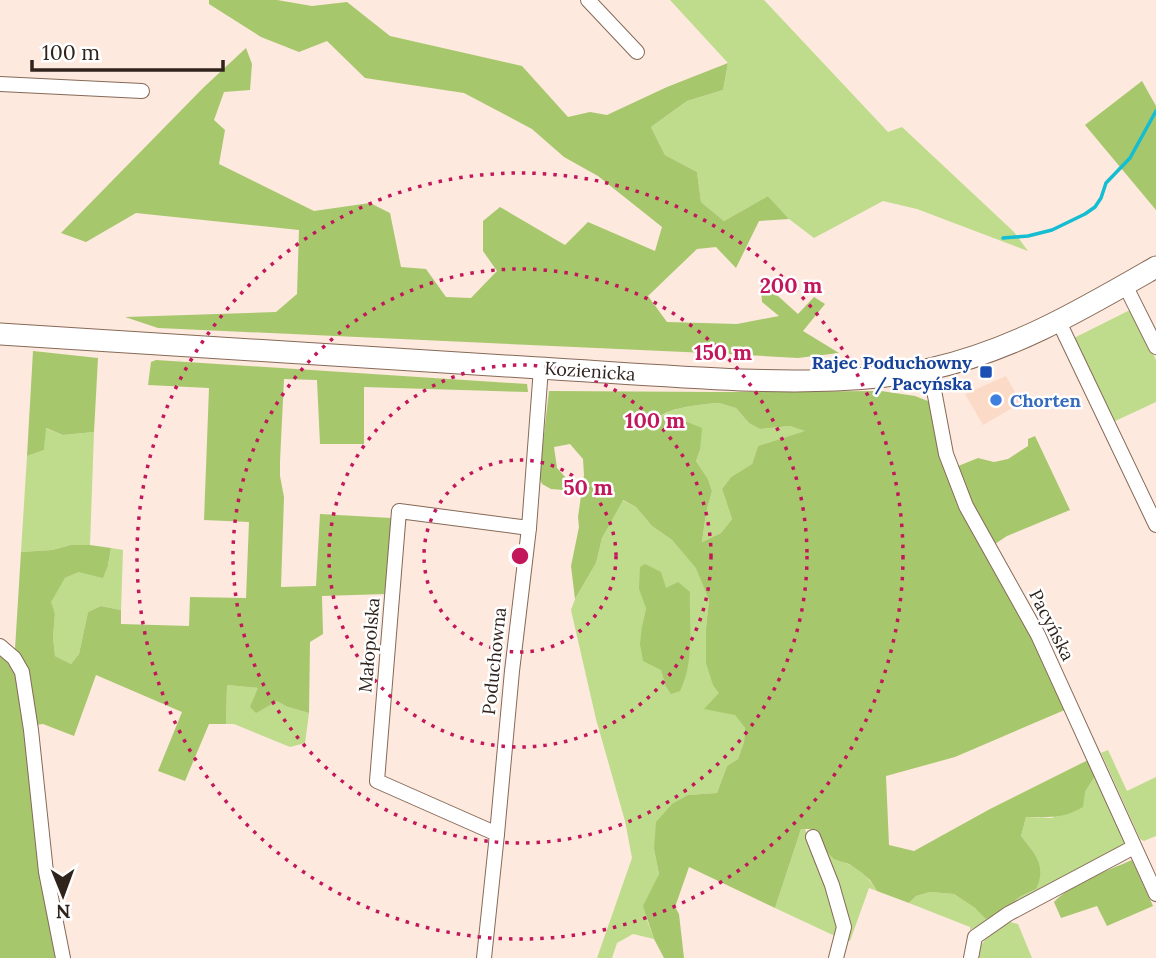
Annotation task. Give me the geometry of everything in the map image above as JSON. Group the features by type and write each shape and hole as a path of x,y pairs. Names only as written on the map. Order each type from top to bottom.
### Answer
{"main road":[{"name":"Kozienicka","path":"0,334 670,376 789,381 840,380 930,369 991,350 1059,322 1156,267"}],"street":[{"path":"588,0 637,52"},
{"path":"0,85 142,91"},
{"path":"1125,285 1156,346"},
{"path":"1059,322 1156,524"},
{"name":"Poduchowna","path":"484,958 529,528 541,368"},
{"name":"Pacyńska","path":"930,369 946,454 965,506 1038,635 1156,894"},
{"name":"Małopolska","path":"497,834 377,781 400,511 529,528"},
{"path":"0,646 14,657 22,672 46,872 64,958"},
{"path":"813,837 844,928 836,958"},
{"path":"971,958 975,937 1009,914 1134,847"}],"shaded area":[{"path":"1006,376 1021,403 983,425 965,394"}],"green space":[{"path":"209,0 277,0 312,6 347,2 390,36 522,66 568,117 590,112 607,115 728,63 723,90 687,101 651,127 665,155 697,172 701,202 724,221 768,196 789,219 759,221 736,268 716,247 697,249 648,296 667,322 737,324 779,316 762,302 760,280 798,314 814,297 825,304 803,331 839,353 798,358 158,328 125,317 276,312 297,294 299,230 136,213 86,242 61,233 203,88 246,48 252,64 250,90 224,92 214,120 225,130 219,164 314,211 370,203 390,213 401,267 426,269 446,297 471,298 497,271 483,251 483,221 500,207 565,245 588,222 655,251 662,227 598,176 564,157 532,129 464,93 365,78 327,41 299,52 261,37 209,4"},
{"path":"670,0 764,0 888,132 902,127 1014,232 1028,251 917,209 883,201 814,238 789,219 768,196 724,221 701,202 697,172 665,155 651,127 687,101 723,90 728,63"},
{"path":"1142,81 1156,106 1156,210 1085,125"},
{"path":"1132,309 1156,360 1156,402 1113,422 1074,338"},
{"path":"33,351 98,358 94,432 63,435 46,428 44,450 27,456"},
{"path":"156,360 527,384 528,392 364,387 364,444 320,444 317,380 284,379 280,461 284,497 281,587 316,586 320,514 391,518 386,594 322,596 323,634 310,642 309,713 277,701 256,713 250,707 258,688 227,685 226,724 209,724 185,781 158,771 182,712 96,675 74,736 43,724 28,726 68,958 0,958 0,643 15,649 21,552 52,550 71,545 111,548 103,578 79,572 65,578 51,602 55,614 55,656 71,664 79,654 88,612 101,606 121,610 121,624 189,626 190,597 246,598 249,522 204,520 209,388 148,385 151,362"},
{"path":"549,391 881,391 915,396 933,403 946,471 978,458 994,462 1008,459 1028,446 1028,439 1035,436 1070,510 1007,536 983,552 1033,637 1067,709 955,757 886,776 889,845 914,851 1090,759 1095,776 1085,792 1083,807 1062,815 1026,817 1021,836 1040,867 1036,889 986,919 954,894 930,892 916,896 909,903 877,891 861,872 834,859 811,829 801,829 775,908 689,867 675,907 679,914 684,958 664,958 654,939 643,906 659,874 654,849 656,822 672,804 688,795 717,793 727,766 738,759 744,742 745,728 735,715 704,709 719,693 713,685 706,663 709,600 696,568 672,540 652,526 636,507 623,500 602,538 596,563 575,599 571,566 579,527 583,459 570,444 554,447 557,468 567,479 564,490 551,489 542,484 539,477","holes":["719,403 736,408 749,423 760,429 790,426 805,431 758,446 752,464 731,477 722,489 732,519 721,533 702,542 712,491 708,479 696,461 702,428 687,422 658,418 670,411 696,405"]},
{"path":"719,403 736,408 749,423 760,429 790,426 806,431 758,446 752,464 731,477 722,489 732,519 721,533 702,542 712,491 708,479 696,461 700,450 657,419 678,409"},
{"path":"45,428 63,435 94,432 90,545 21,552 27,456 44,450"},
{"path":"622,500 636,507 652,526 672,540 697,568 709,600 706,628 719,693 745,728 744,742 738,759 727,766 717,793 688,795 654,849 659,874 647,920 654,939 633,934 617,943 612,958 597,958 632,858 571,610 596,563 602,538","holes":["690,592 689,609 665,685 642,626 646,608"]},
{"path":"111,548 123,550 121,610 101,606 88,612 79,654 71,664 55,656 55,614 50,602 65,578 108,565"},
{"path":"645,564 661,572 666,588 678,582 690,592 688,668 680,691 671,694 661,670 643,661 640,644 646,608 639,589 640,567"},
{"path":"227,685 258,688 288,707 309,713 305,743 290,747 234,724 226,724"},
{"path":"1108,750 1127,791 1156,777 1156,836 1144,841 1140,839 1101,753"},
{"path":"1095,776 1127,841 1112,854 970,930 970,927 909,903 916,896 930,892 954,894 987,919 1036,889 1031,849 1021,836 1026,817 1052,818 1085,792"},
{"path":"801,829 805,829 839,926 835,936 775,908"},
{"path":"828,853 861,872 877,891 869,888 850,941 847,940"},
{"path":"1132,860 1153,906 1107,926 1097,906 1061,918 1054,902 1061,895 1090,878"},
{"path":"1010,922 1018,924 1032,958 976,958 981,945 989,936"}],"waterway":[{"path":"1003,238 1052,230 1095,207 1106,183 1130,158 1156,111"}],"place":[{"name":"Rajec Poduchowny / Pacyńska","path":"986,372"},
{"name":"Chorten","path":"996,400"}]}
